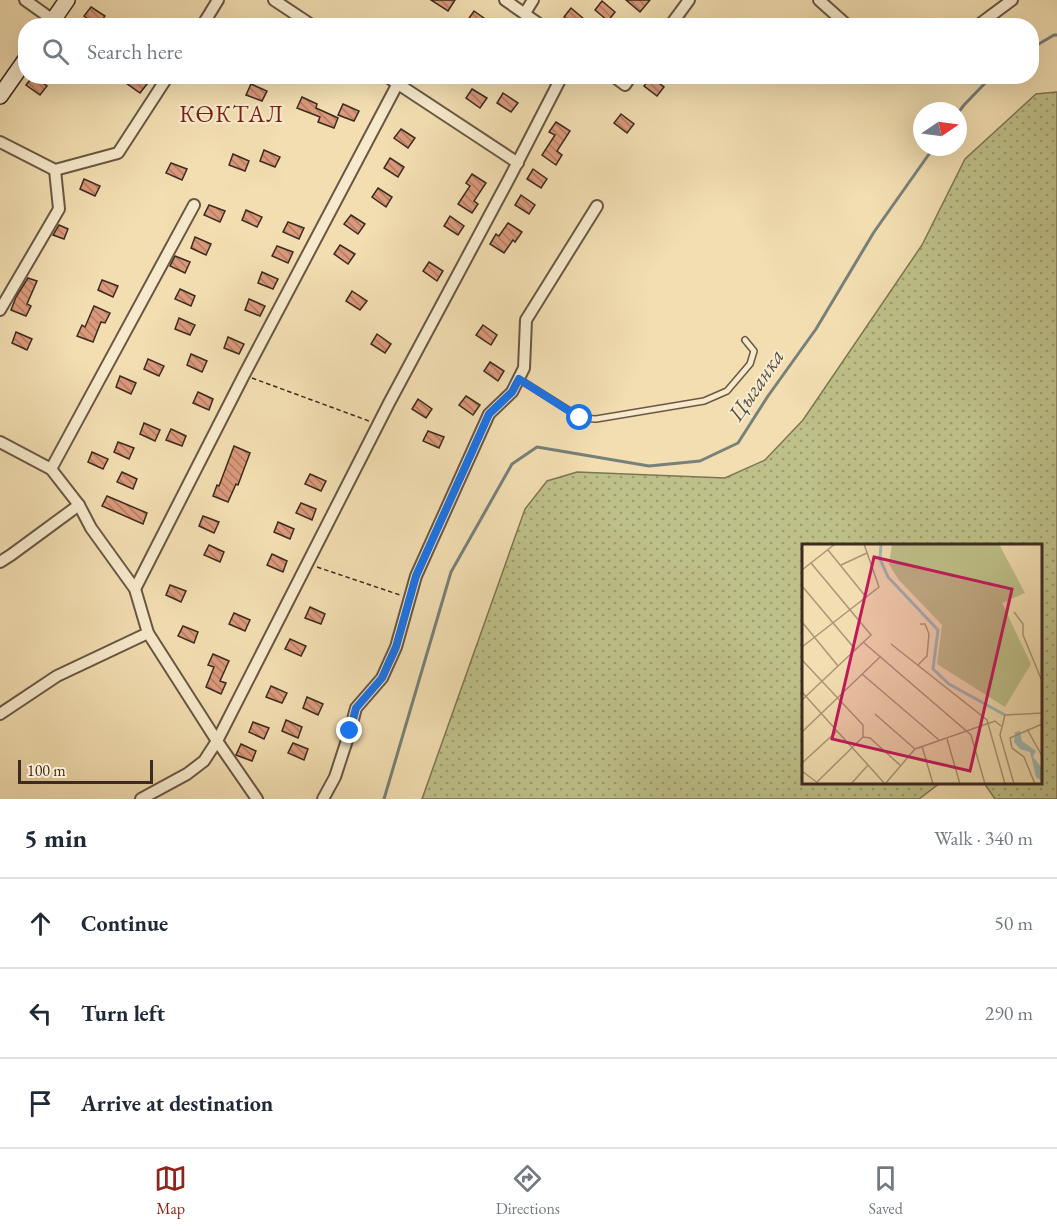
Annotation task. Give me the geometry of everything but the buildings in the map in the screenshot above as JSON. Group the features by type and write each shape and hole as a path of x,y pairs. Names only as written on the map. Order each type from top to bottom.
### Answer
{"street":[{"path":"25,0 45,18"},
{"path":"54,18 67,0"},
{"path":"207,18 218,0"},
{"path":"274,0 301,18"},
{"path":"505,0 532,18"},
{"path":"525,13 533,0"},
{"path":"676,18 689,0"},
{"path":"988,18 1012,0"},
{"path":"825,2 840,18"},
{"path":"0,96 18,70"},
{"path":"0,142 55,170 118,153 163,84"},
{"path":"141,799 187,774 204,760 218,741 378,425 558,84"},
{"path":"135,588 397,85 518,163"},
{"path":"0,310 58,209 55,170"},
{"path":"51,469 194,205"},
{"path":"323,799 336,777 356,708 382,678 387,668 396,647 416,576 489,414 512,392 524,368 526,320 597,206"},
{"path":"0,442 51,469 79,505 91,528 135,588 148,633 257,799"},
{"path":"0,562 79,505"},
{"path":"0,714 57,676 148,633"}],"lane":[{"path":"519,379 580,418 596,418 704,401 727,391 750,364 754,351 745,340"}],"path":[{"path":"244,375 378,425"},
{"path":"308,564 410,598"}],"green space":[{"path":"1057,92 1057,799 995,799 985,784 1042,784 1042,544 802,544 802,784 939,784 919,799 422,799 525,509 547,481 577,472 725,478 765,460 803,420 922,245 965,159 1036,94"}],"waterway":[{"name":"Цыганка","path":"1039,44 1057,35"},
{"name":"Цыганка","path":"967,102 984,84"},
{"name":"Цыганка","path":"384,799 451,572 512,464 537,447 649,466 700,461 738,443 816,329 874,232 928,156"}],"district":[{"name":"КӨКТАЛ","path":"232,113"}],"route":[{"path":"350,731 356,708 382,678 396,647 416,576 489,414 512,392 519,379 580,418"}]}
